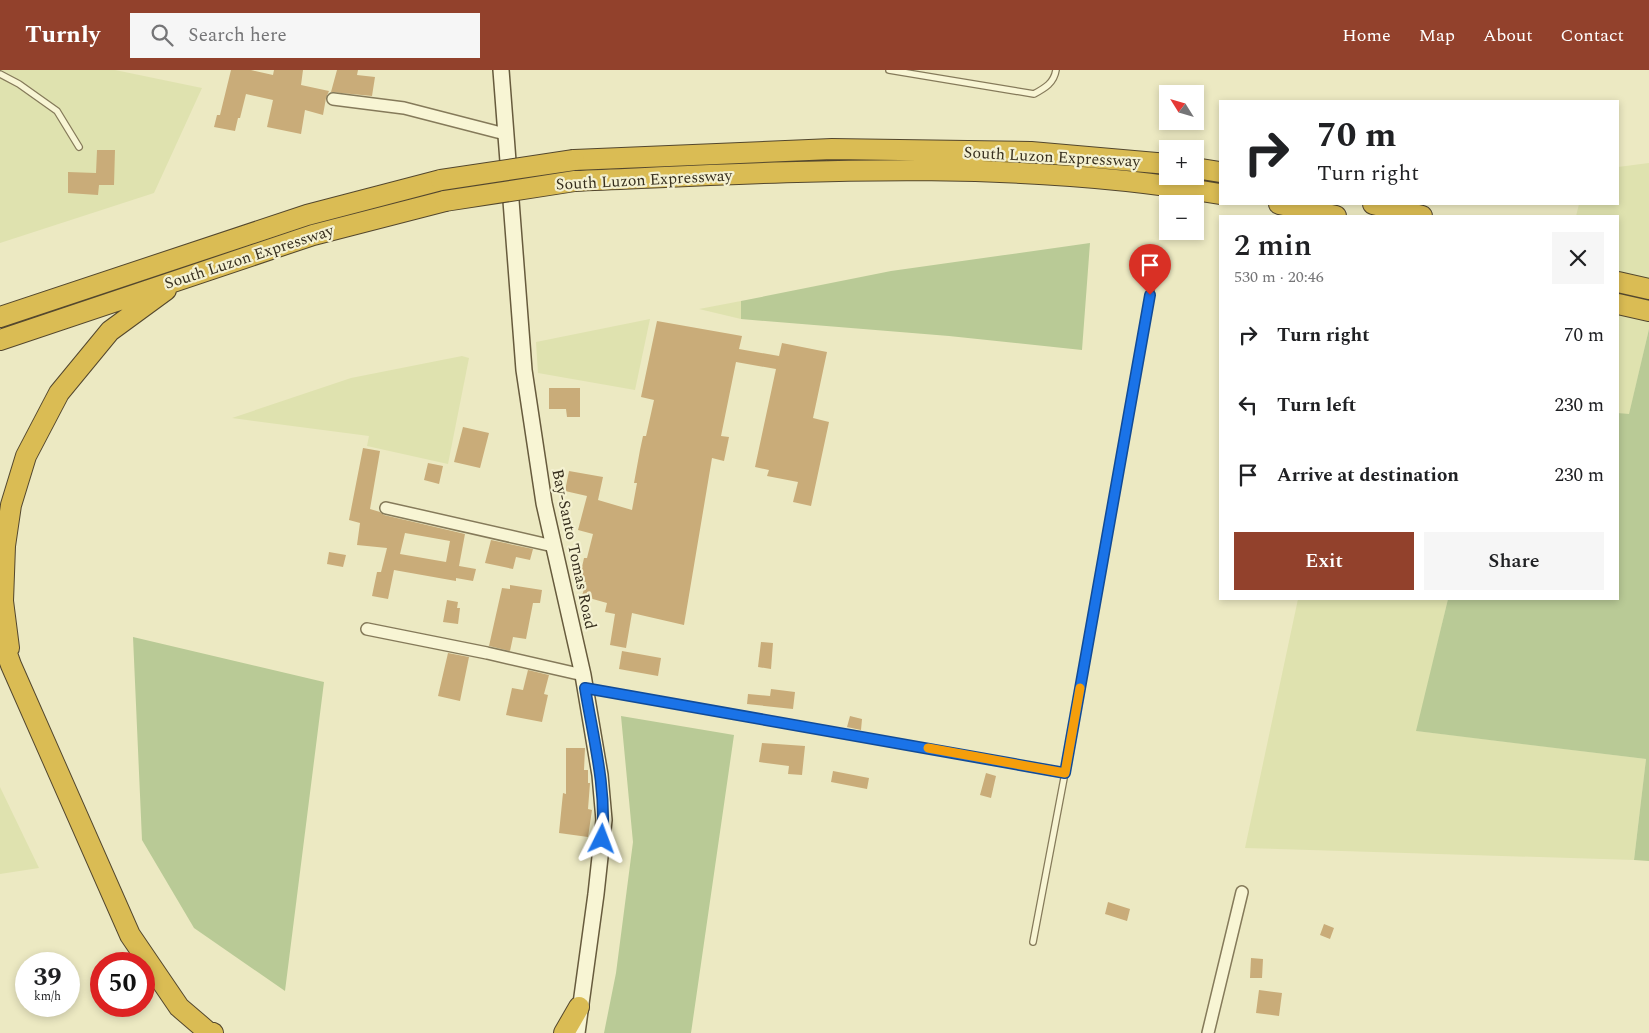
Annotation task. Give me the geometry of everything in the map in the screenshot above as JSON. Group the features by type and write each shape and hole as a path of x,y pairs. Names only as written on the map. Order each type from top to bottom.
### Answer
{"highway":[{"name":"South Luzon Expressway","path":"0,317 307,215 441,180 574,160 832,149 1030,152 1159,163"},
{"path":"1204,169 1219,172"},
{"name":"South Luzon Expressway","path":"0,340 313,235 445,201 575,181 832,170 1030,173 1177,186 1219,194"},
{"path":"1284,205 1331,215"},
{"path":"1377,205 1418,215"},
{"path":"182,278 110,332 59,393 26,456 11,506 5,546 2,601 6,668 130,935 178,1007 213,1033"},
{"path":"1619,282 1649,289"},
{"path":"1619,304 1649,311"},
{"path":"0,634 6,668 119,942 126,952"},
{"path":"155,995 169,1016 190,1033"},
{"path":"564,1033 579,1007"}],"main road":[{"name":"Bay-Santo Tomas Road","path":"501,70 524,370 544,503 584,681 600,775 604,820 577,1033"}],"street":[{"path":"333,99 404,108 505,134"},
{"path":"386,508 553,546"},
{"path":"367,629 487,653 584,681"},
{"path":"1208,1033 1242,892"}],"lane":[{"path":"889,70 1034,94 1046,88 1055,78 1056,70"},
{"path":"0,74 20,84 57,111 79,147"},
{"path":"1033,942 1157,256"},
{"path":"584,681 1065,773"}],"green space":[{"path":"0,70 115,70 202,88 154,193 0,243"},
{"path":"1649,163 1649,329 1629,415 1619,413 1619,215 1576,215 1579,205 1619,205 1619,167"},
{"path":"1090,243 1082,350 949,336 741,319 741,301 891,271"},
{"path":"741,301 741,319 699,309"},
{"path":"650,319 635,390 538,373 536,342"},
{"path":"1649,329 1649,861 1634,860 1646,759 1416,731 1448,600 1619,600 1619,413 1629,414"},
{"path":"462,356 469,358 448,464 367,446 369,436 232,418 351,378"},
{"path":"1298,600 1448,600 1417,731 1646,759 1634,860 1245,848"},
{"path":"133,637 324,682 285,991 194,928 142,840"},
{"path":"621,716 734,735 691,1033 604,1033 616,973 633,842"},
{"path":"0,787 39,868 0,874"}],"building":[{"path":"231,70 251,70 273,75 274,70 303,70 301,85 329,91 323,115 305,110 301,134 267,127 273,100 246,94 235,131 214,127 217,115 220,115"},
{"path":"337,70 358,70 357,75 375,77 372,96 331,92"},
{"path":"97,150 115,150 114,185 99,185 98,195 68,193 68,172 96,173"},
{"path":"657,321 742,336 739,349 779,356 782,343 827,352 813,418 829,422 811,506 793,502 798,482 767,476 769,470 755,467 776,369 736,362 721,436 729,437 724,461 712,458 684,625 632,613 626,648 610,645 615,614 605,612 607,603 582,596 586,582 579,581 584,558 587,558 593,534 578,530 587,496 565,491 569,471 603,477 598,500 632,510 637,483 634,483 640,450 643,436 646,436 654,400 641,397"},
{"path":"549,388 580,388 580,417 567,417 566,409 549,409"},
{"path":"463,427 489,433 480,468 454,462"},
{"path":"363,448 380,451 370,509 384,515 465,534 459,566 476,569 473,581 456,578 456,581 394,570 388,599 372,596 377,572 381,572 387,548 357,545 360,523 349,520","holes":["405,533 450,541 446,562 400,554"]},
{"path":"428,463 443,466 439,484 424,480"},
{"path":"491,540 533,549 530,560 516,557 513,569 485,563"},
{"path":"329,552 346,555 343,567 327,564"},
{"path":"510,585 542,590 540,603 533,603 526,639 513,637 510,651 489,646 502,588 510,589"},
{"path":"447,600 458,602 457,608 460,608 458,624 443,622"},
{"path":"761,642 773,643 771,669 758,667"},
{"path":"622,651 661,658 658,676 619,669"},
{"path":"448,653 469,657 460,701 438,696"},
{"path":"528,670 549,675 544,694 548,695 542,722 506,715 512,688 523,690"},
{"path":"771,689 795,692 793,709 747,704 748,694 770,696"},
{"path":"850,716 862,719 861,730 847,727"},
{"path":"762,743 805,746 802,775 788,774 789,766 759,762"},
{"path":"566,748 585,748 584,770 588,770 588,783 590,783 588,809 592,810 588,837 559,833 563,793 566,794"},
{"path":"833,771 869,778 867,789 831,782"},
{"path":"986,773 996,776 991,798 980,795"},
{"path":"1108,902 1130,909 1127,921 1105,914"},
{"path":"1324,924 1334,928 1330,939 1320,935"},
{"path":"1251,958 1263,959 1262,978 1250,978"},
{"path":"1259,990 1282,993 1279,1016 1256,1013"}],"slow traffic":[{"path":"928,748 1065,773 1080,688"}],"route":[{"path":"602,839 604,820 600,775 585,688 1065,773 1150,295"}]}
